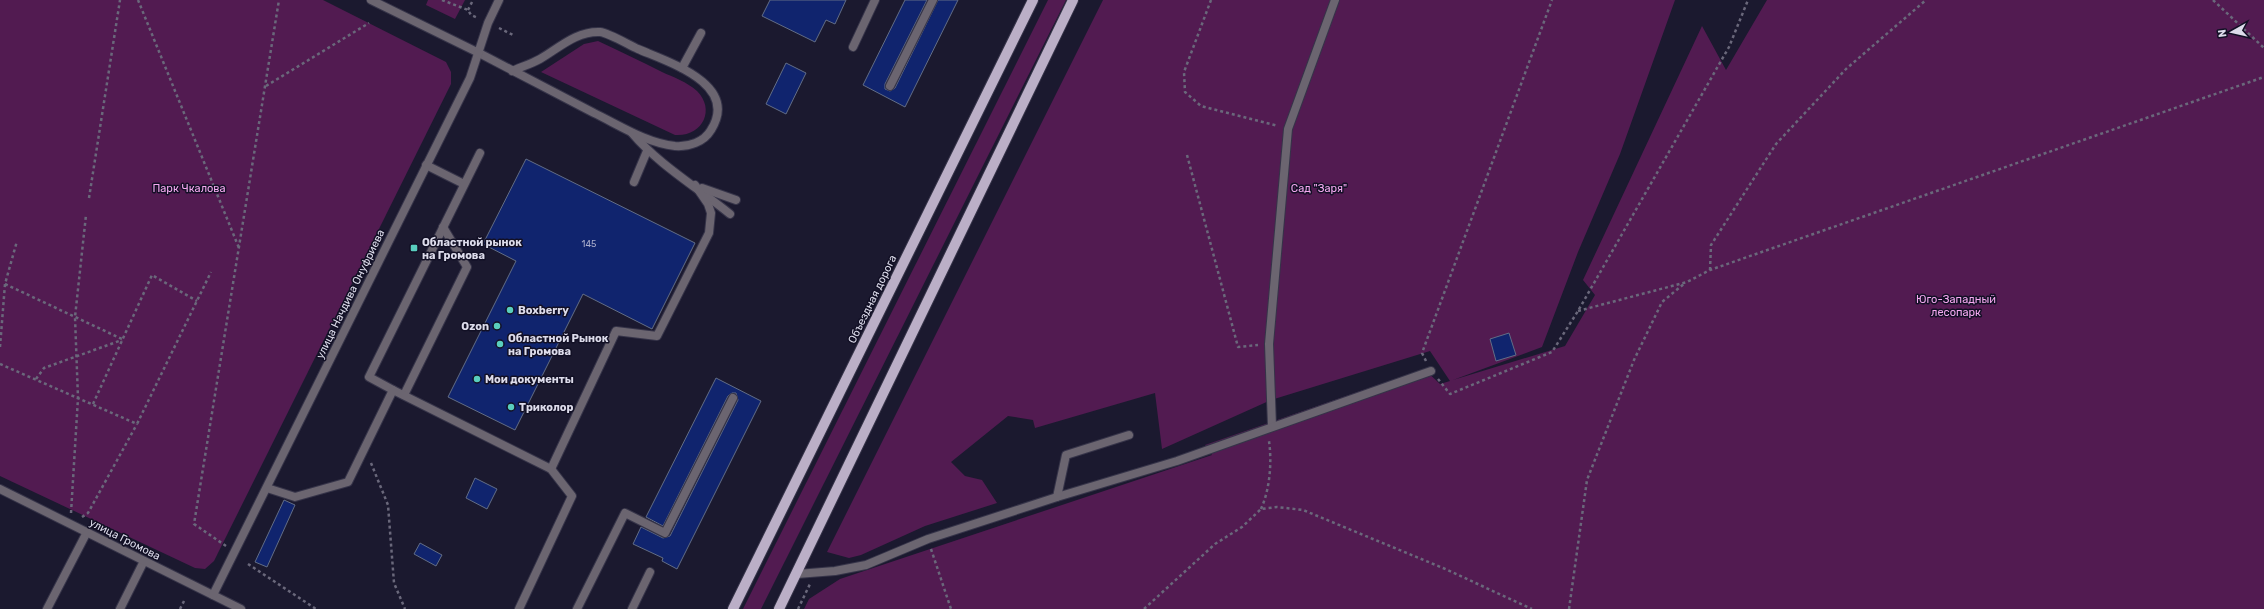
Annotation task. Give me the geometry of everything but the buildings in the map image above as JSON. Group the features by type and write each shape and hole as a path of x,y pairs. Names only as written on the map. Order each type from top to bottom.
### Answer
{"main road":[{"name":"Объездная дорога","path":"733,609 1033,0"},
{"path":"780,609 1073,0"}],"street":[{"path":"371,0 630,131 654,141 675,146 693,144 707,137 715,124 718,110 713,92 703,81 682,68 600,32 573,37 539,59 512,71"},
{"name":"улица Начдива Онуфриева","path":"213,595 470,78 488,23 499,0"},
{"path":"853,47 875,0"},
{"path":"890,86 933,0"},
{"path":"1272,426 1269,344 1288,129 1335,0"},
{"path":"682,68 700,33"},
{"path":"630,131 648,151 695,185 730,214"},
{"path":"634,182 648,151"},
{"path":"480,153 369,377 551,469 572,496 519,609"},
{"path":"426,164 464,184"},
{"path":"695,185 736,200"},
{"path":"551,469 616,331 657,336 709,233 711,218 708,204 695,185"},
{"path":"404,395 467,267 443,227"},
{"path":"797,574 866,566 928,539 1057,497 1177,461 1272,426 1431,371"},
{"path":"267,488 295,497 348,482 393,390"},
{"path":"578,609 625,513 665,533 733,398"},
{"path":"1057,497 1066,455 1128,435"},
{"name":"улица Громова","path":"0,489 241,609"},
{"path":"47,609 87,532"},
{"path":"120,609 144,561"},
{"path":"632,609 650,572"}],"path":[{"path":"89,198 120,0"},
{"path":"138,0 239,249"},
{"path":"226,546 194,524 280,0"},
{"path":"442,0 468,10 472,15"},
{"path":"468,10 473,0"},
{"path":"1211,0 1184,72 1184,92 1201,106 1288,129"},
{"path":"1552,0 1422,353 1431,371 1450,394 1552,352 1578,311 1729,47 1748,0"},
{"path":"1710,270 1712,245 1776,144 1846,68 1926,0"},
{"path":"2213,0 2264,48"},
{"path":"266,86 369,23"},
{"path":"1568,609 1587,480 1634,360 1662,302 1687,282 1710,270 2264,77"},
{"path":"1187,155 1238,347 1269,344"},
{"path":"70,524 78,398 75,317 86,215"},
{"path":"0,347 5,284 17,241"},
{"path":"70,524 88,513 137,424 211,272"},
{"path":"93,404 152,276 197,300"},
{"path":"1578,311 1687,282"},
{"path":"5,284 122,339"},
{"path":"36,379 44,368 122,339"},
{"path":"0,364 137,424"},
{"path":"1144,609 1215,544 1242,527 1261,509 1269,485 1270,452 1268,440 1272,426"},
{"path":"365,448 388,505 394,583 404,609"},
{"path":"1261,509 1277,507 1303,510 1443,568 1532,609"},
{"path":"928,539 951,609"},
{"path":"248,564 316,609"},
{"path":"798,609 812,581 819,572"},
{"path":"180,609 185,599"}],"green space":[{"name":"Парк Чкалова","path":"0,0 323,0 446,62 451,72 451,84 214,561 205,569 195,568 0,476"},
{"path":"428,0 465,0 455,19 426,5"},
{"path":"1048,0 1066,0 761,609 743,609"},
{"name":"Юго-Западный лесопарк","path":"1103,0 1675,0 1620,154 1578,252 1542,347 1453,380 1565,346 1595,295 1583,280 1702,26 1726,70 1767,0 2264,0 2264,609 804,609 809,599 840,579 1212,455 1205,445 1424,369 1440,384 1450,381 1430,351 1271,400 1162,449 1155,393 1035,428 1033,420 1008,416 951,462 965,476 982,480 997,503 925,526 861,555 849,558 827,552"},
{"path":"598,41 680,80 697,91 703,98 706,114 699,127 692,132 675,135 541,72 584,44"}],"place":[{"name":"Областной рынок на Громова","path":"414,248"},
{"name":"Boxberry","path":"510,310"},
{"name":"Ozon","path":"497,326"},
{"name":"Областной Рынок на Громова","path":"500,344"},
{"name":"Мои документы","path":"477,379"},
{"name":"Триколор","path":"511,407"}],"park label":[{"name":"Сад \"Заря\"","path":"1319,188"}]}
